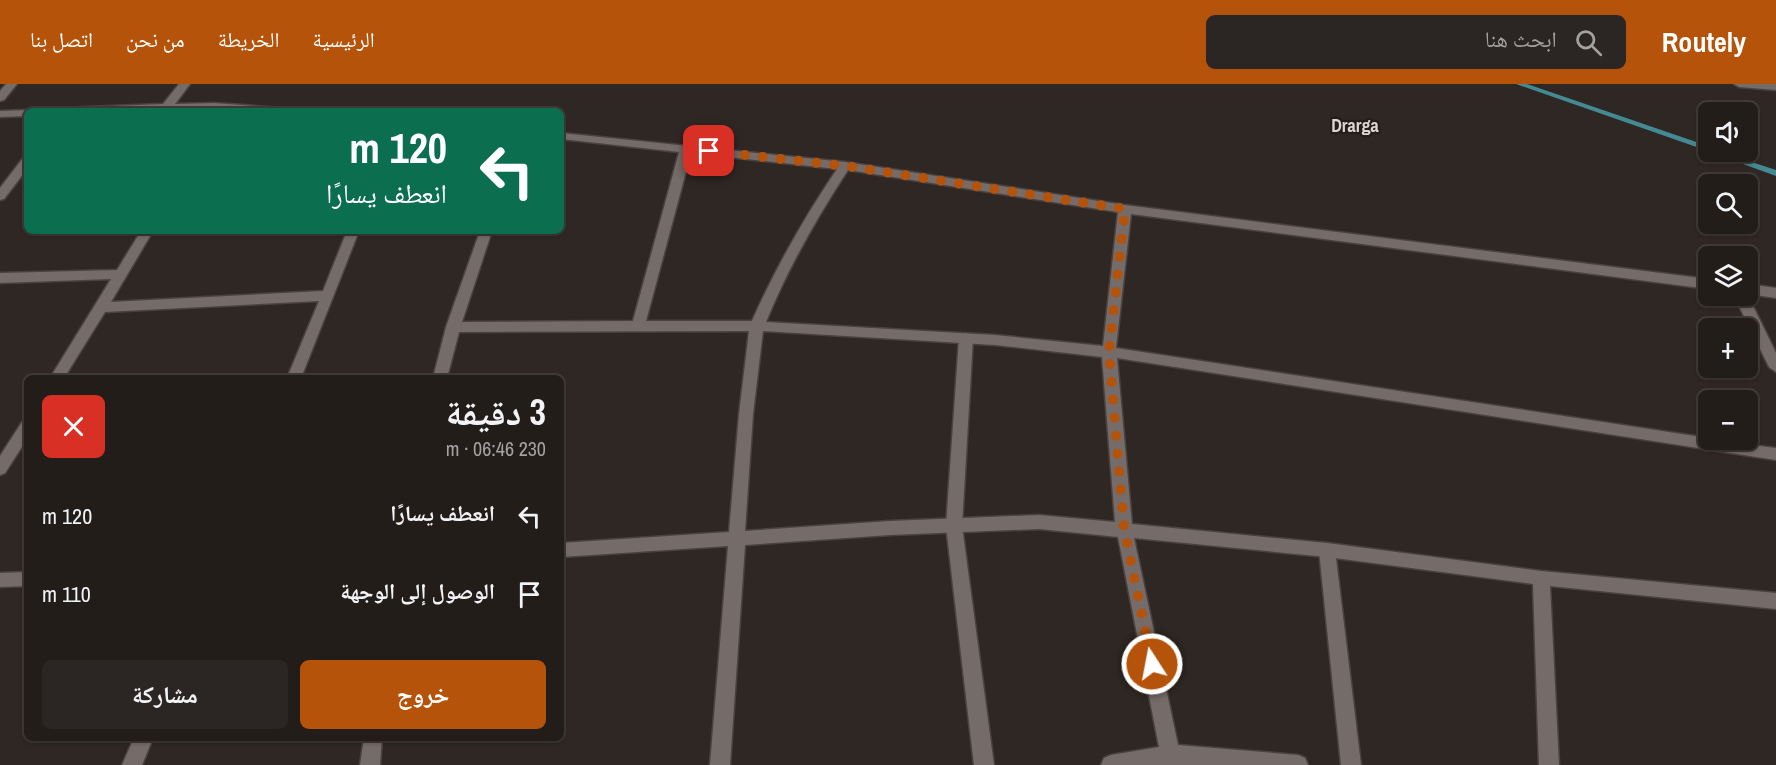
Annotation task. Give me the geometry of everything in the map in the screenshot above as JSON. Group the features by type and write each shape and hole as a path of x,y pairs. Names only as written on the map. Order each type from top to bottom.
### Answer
{"street":[{"path":"0,98 12,84"},
{"path":"167,107 184,84"},
{"path":"1739,84 1776,87"},
{"path":"142,108 190,108"},
{"path":"0,114 24,112"},
{"path":"564,136 845,166 1125,209 1698,283"},
{"path":"638,327 686,149"},
{"path":"0,196 24,165"},
{"path":"720,765 746,414 757,326 780,272 810,219 845,166"},
{"path":"1125,209 1109,352 1124,528 1170,754"},
{"path":"59,375 123,274 145,234"},
{"path":"296,375 352,234"},
{"path":"441,375 453,327 485,234"},
{"path":"0,278 123,274"},
{"path":"1758,290 1776,293"},
{"path":"102,307 326,296"},
{"path":"1746,306 1776,367"},
{"path":"453,327 757,326 966,338 1109,352 1776,454"},
{"path":"966,338 954,526 984,765"},
{"path":"0,469 24,433"},
{"path":"564,550 738,540 890,528 1039,522 1124,528 1327,550 1541,578 1776,601"},
{"path":"1327,550 1351,765"},
{"path":"1541,578 1549,765"},
{"path":"0,580 24,579"},
{"path":"132,765 143,741"},
{"path":"370,765 373,741"},
{"path":"1111,765 1170,754 1228,762 1298,765"}],"waterway":[{"path":"1520,84 1698,146"},
{"path":"1744,162 1776,173"}],"district":[{"name":"Drarga","path":"1355,126"}],"route":[{"path":"709,151 845,166 1125,209 1109,352 1124,528 1152,664"}]}
